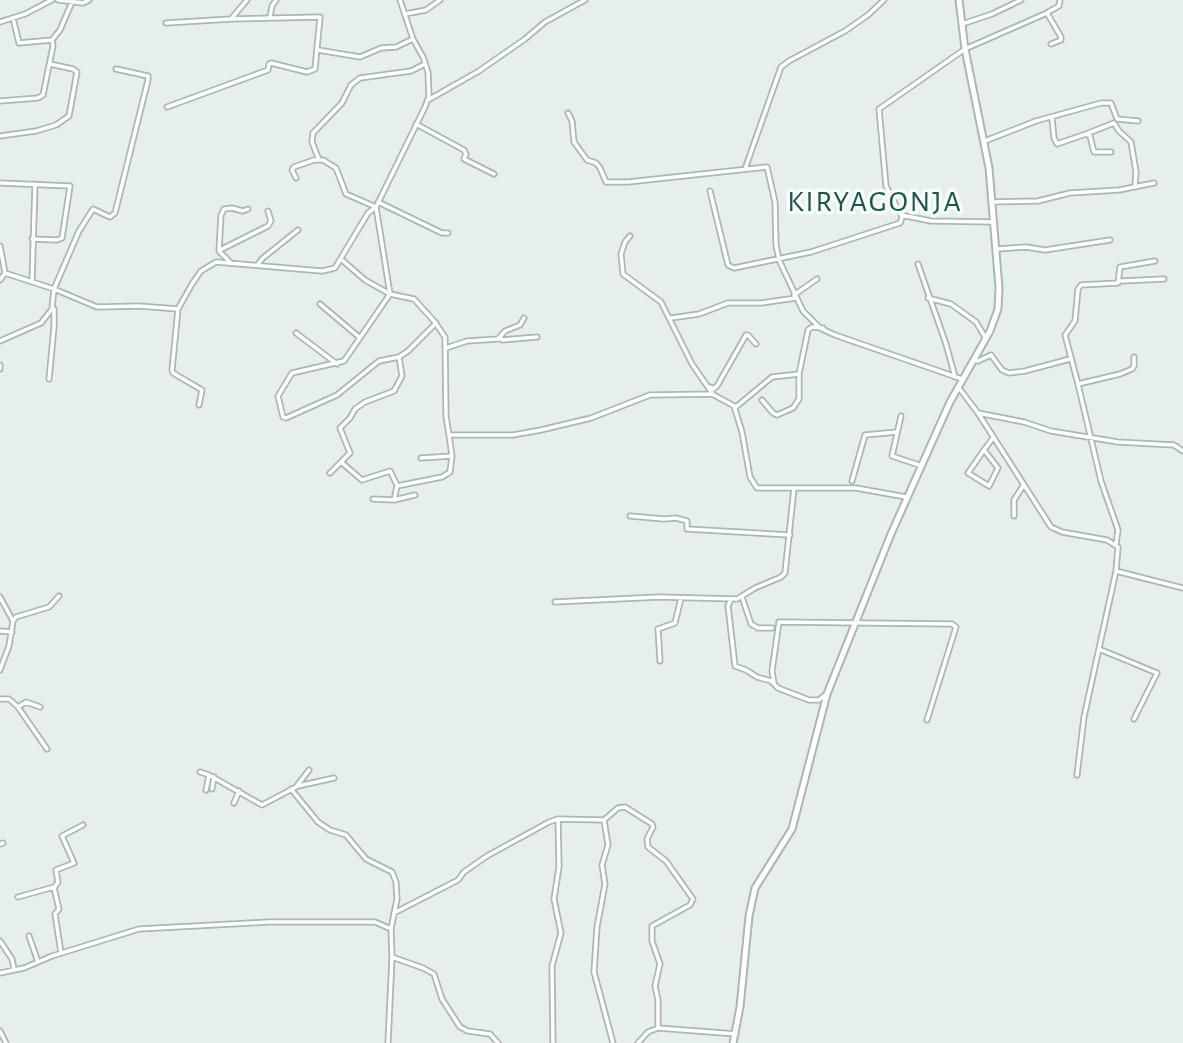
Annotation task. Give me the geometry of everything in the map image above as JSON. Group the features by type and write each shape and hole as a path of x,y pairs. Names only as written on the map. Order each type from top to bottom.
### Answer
{"street":[{"path":"0,22 52,0"},
{"path":"58,0 86,3 89,0"},
{"path":"231,19 247,0"},
{"path":"270,17 276,0"},
{"path":"400,0 428,72 428,100 376,207 390,293 344,361 292,373 278,396 283,417 337,395 379,360 399,357 436,323"},
{"path":"405,14 426,10 440,0"},
{"path":"428,100 476,72 545,22 584,0"},
{"path":"745,169 778,73 784,64 845,31 884,0"},
{"path":"733,1043 753,894 792,829 827,694 908,497 958,386 995,320 999,299 989,168 965,49 959,0"},
{"path":"962,23 989,15 1021,0"},
{"path":"993,222 931,221 899,213 886,186 879,109 965,49 1047,13 1059,6 1060,0"},
{"path":"0,101 43,95 52,40 60,30 72,2"},
{"path":"1047,13 1061,37 1061,40 1051,44"},
{"path":"166,23 320,17 315,69 312,71 271,63 268,70 167,107"},
{"path":"13,18 20,44 52,40"},
{"path":"317,50 360,58 381,48 396,47 413,39"},
{"path":"0,136 36,131 56,125 69,116 77,72 50,64"},
{"path":"319,160 312,142 313,133 342,103 351,85 360,78 411,71 425,64"},
{"path":"48,379 54,327 54,289 79,231 93,209 110,217 115,214 148,80 148,76 116,69"},
{"path":"983,140 987,141 1036,121 1108,102 1111,103 1117,119 1138,121"},
{"path":"568,113 572,121 574,142 587,160 596,163 606,182 765,167 776,206 776,245 779,260 803,311 835,335 962,379"},
{"path":"1052,117 1057,144 1114,123 1131,142 1136,172 1135,187"},
{"path":"416,124 464,150 464,159 494,174"},
{"path":"1086,134 1090,136 1094,152 1111,152"},
{"path":"296,178 292,170 294,167 319,160 330,163 336,168 346,194 376,207"},
{"path":"0,183 68,185 71,188 62,238 32,239"},
{"path":"991,202 1038,201 1070,193 1109,192 1154,183"},
{"path":"32,282 35,184"},
{"path":"710,191 729,266 735,268 779,260 900,223 903,215"},
{"path":"378,202 442,233 448,233"},
{"path":"199,405 202,390 172,370 178,309 201,271 216,262 322,271 335,268 368,213 376,207"},
{"path":"231,264 219,251 219,228 224,209 248,209"},
{"path":"219,251 223,246 268,226 271,221 268,211"},
{"path":"258,264 298,230"},
{"path":"630,236 621,254 623,274 655,296 670,318 692,365 712,394"},
{"path":"995,249 1026,247 1045,250 1110,240"},
{"path":"0,246 5,273 0,280"},
{"path":"342,260 365,280 390,293 414,299 445,337 446,416 452,456 450,472 414,484 397,485"},
{"path":"1120,281 1120,267 1155,261"},
{"path":"918,264 955,377"},
{"path":"5,273 97,307 178,309"},
{"path":"670,318 699,314 728,303 761,303 795,297 817,279"},
{"path":"1077,775 1084,717 1116,571 1116,544 1119,538 1101,481 1065,335 1075,321 1078,287 1164,279"},
{"path":"928,298 951,304 976,322 986,339"},
{"path":"320,304 359,337"},
{"path":"0,341 41,323 53,307"},
{"path":"446,348 467,341 500,337 505,331 520,325 524,318"},
{"path":"762,400 777,415 793,408 799,399 799,374 808,330 813,327 823,328"},
{"path":"296,333 337,364"},
{"path":"709,386 713,389 717,386 746,335 756,344"},
{"path":"500,337 502,340 537,337"},
{"path":"974,360 980,361 991,355 1004,372 1014,373 1070,359"},
{"path":"330,473 350,453 340,428 365,401 394,391 402,376 399,357"},
{"path":"1078,384 1132,369 1134,357"},
{"path":"734,406 742,403 772,377 799,374"},
{"path":"958,386 1054,529 1116,544"},
{"path":"449,435 525,434 591,418 650,395 712,394 734,406 750,477 757,488 856,488 908,497"},
{"path":"978,413 1024,422 1051,431 1118,442 1174,446 1183,451"},
{"path":"901,416 893,458 922,466"},
{"path":"852,481 865,435 897,432"},
{"path":"984,450 998,468 989,486 968,473 984,450 993,439"},
{"path":"421,458 452,456"},
{"path":"341,462 362,480 390,471 397,485 394,500"},
{"path":"1014,516 1014,500 1023,486"},
{"path":"555,602 742,597 754,588 783,576 794,488"},
{"path":"373,499 394,500 415,495"},
{"path":"630,516 676,518 687,521 687,529 790,535"},
{"path":"1116,571 1183,588"},
{"path":"13,621 16,617 49,607 59,596"},
{"path":"0,597 13,621 0,670"},
{"path":"742,597 753,627 772,628"},
{"path":"660,661 658,629 675,623 681,598"},
{"path":"731,599 728,606 734,664 774,683"},
{"path":"827,694 819,699 809,700 778,688 774,683 772,668 779,622 954,625 927,720"},
{"path":"0,631 12,632"},
{"path":"1099,649 1157,673 1134,719"},
{"path":"0,699 9,699 18,707 47,749"},
{"path":"18,707 26,702 40,707"},
{"path":"293,788 309,770"},
{"path":"200,772 262,805 293,788 334,778"},
{"path":"211,776 212,789"},
{"path":"206,790 211,776"},
{"path":"293,788 318,822 330,830 346,835 366,859 392,872 397,889 391,929 388,1043"},
{"path":"234,803 239,791"},
{"path":"394,913 458,880 467,869 535,829 558,819 604,820 618,808 625,807 652,824 647,839 648,847 666,861 693,899 691,905 652,926 653,941 660,964 655,986 658,1028"},
{"path":"553,1043 552,965 561,933 554,899 559,867 558,819"},
{"path":"604,820 608,845 602,865 605,884 597,927 594,972 613,1043"},
{"path":"18,897 54,887 58,882 56,870 74,863 62,836 83,825"},
{"path":"54,887 59,909 55,914 61,953"},
{"path":"0,973 134,930 180,926 358,922 382,924 391,929"},
{"path":"29,936 38,962"},
{"path":"0,940 12,959 14,970"},
{"path":"392,957 433,974 442,999 460,1027 490,1034 498,1043"},
{"path":"638,1043 648,1032 658,1028 736,1034"},
{"path":"0,1031 6,1043"}],"district":[{"name":"KIRYAGONJA","path":"875,202"}]}
